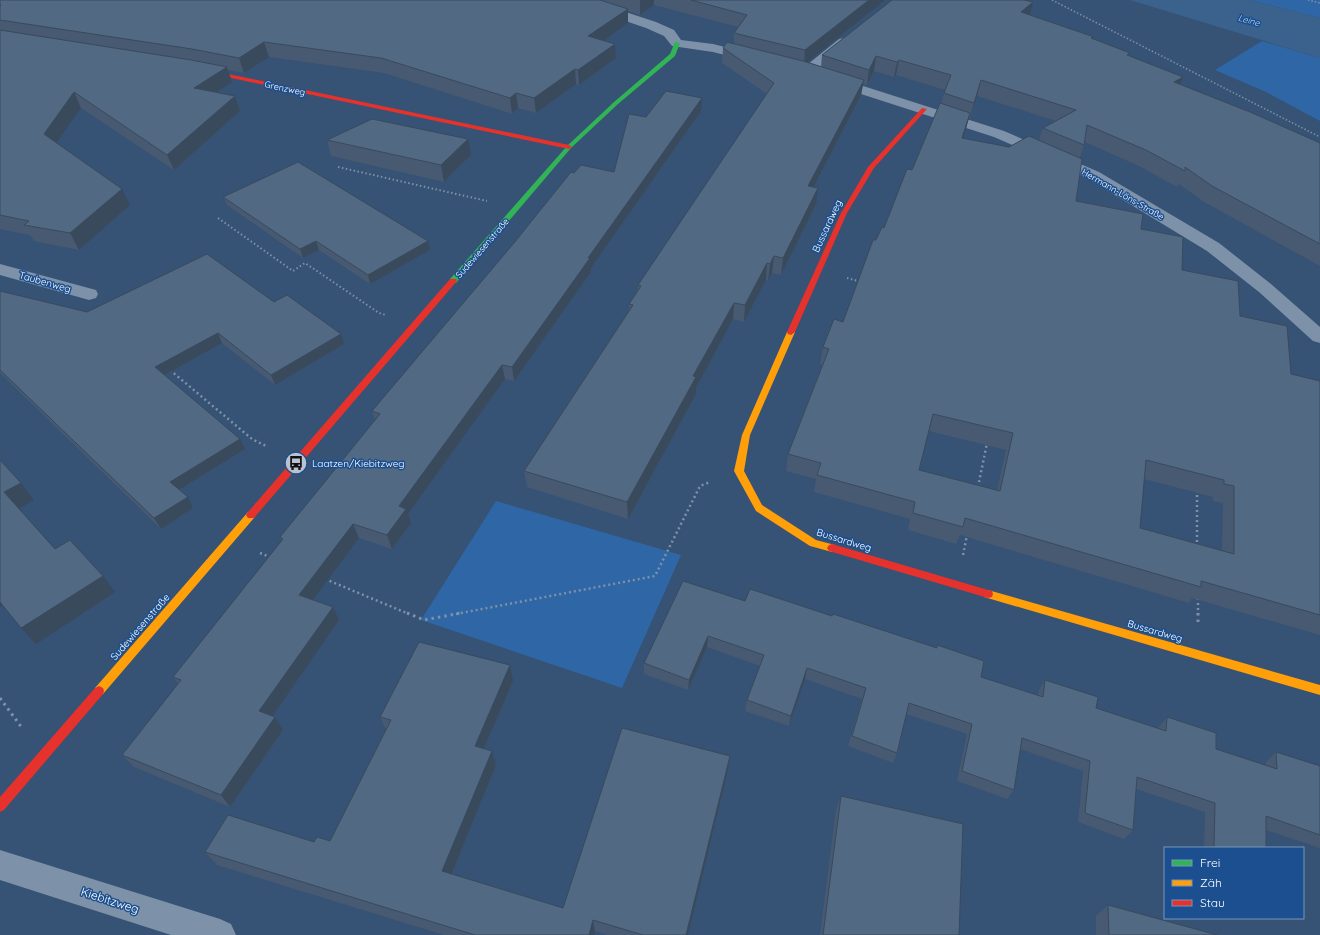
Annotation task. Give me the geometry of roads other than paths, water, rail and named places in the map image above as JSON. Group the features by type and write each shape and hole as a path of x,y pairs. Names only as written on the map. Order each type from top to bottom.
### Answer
{"street":[{"path":"577,0 651,25 669,34 677,43 713,48 764,61"},
{"name":"Hermann-Löns-Straße","path":"855,33 800,70 998,134 1093,175 1213,247 1265,288 1320,337"},
{"name":"Sudewiesenstraße","path":"0,806 569,147 616,103 673,55 677,43"},
{"name":"Grenzweg","path":"189,68 569,147"},
{"name":"Bussardweg","path":"924,109 871,167 844,213 746,435 739,471 759,508 813,543 1320,690"},
{"name":"Taubenweg","path":"0,269 89,294"},
{"name":"Kiebitzweg","path":"0,864 220,935"}],"water":[{"name":"Leine","path":"1130,0 1250,0 1320,18 1320,58"}],"place":[{"name":"Laatzen/Kiebitzweg","path":"296,463"}]}
